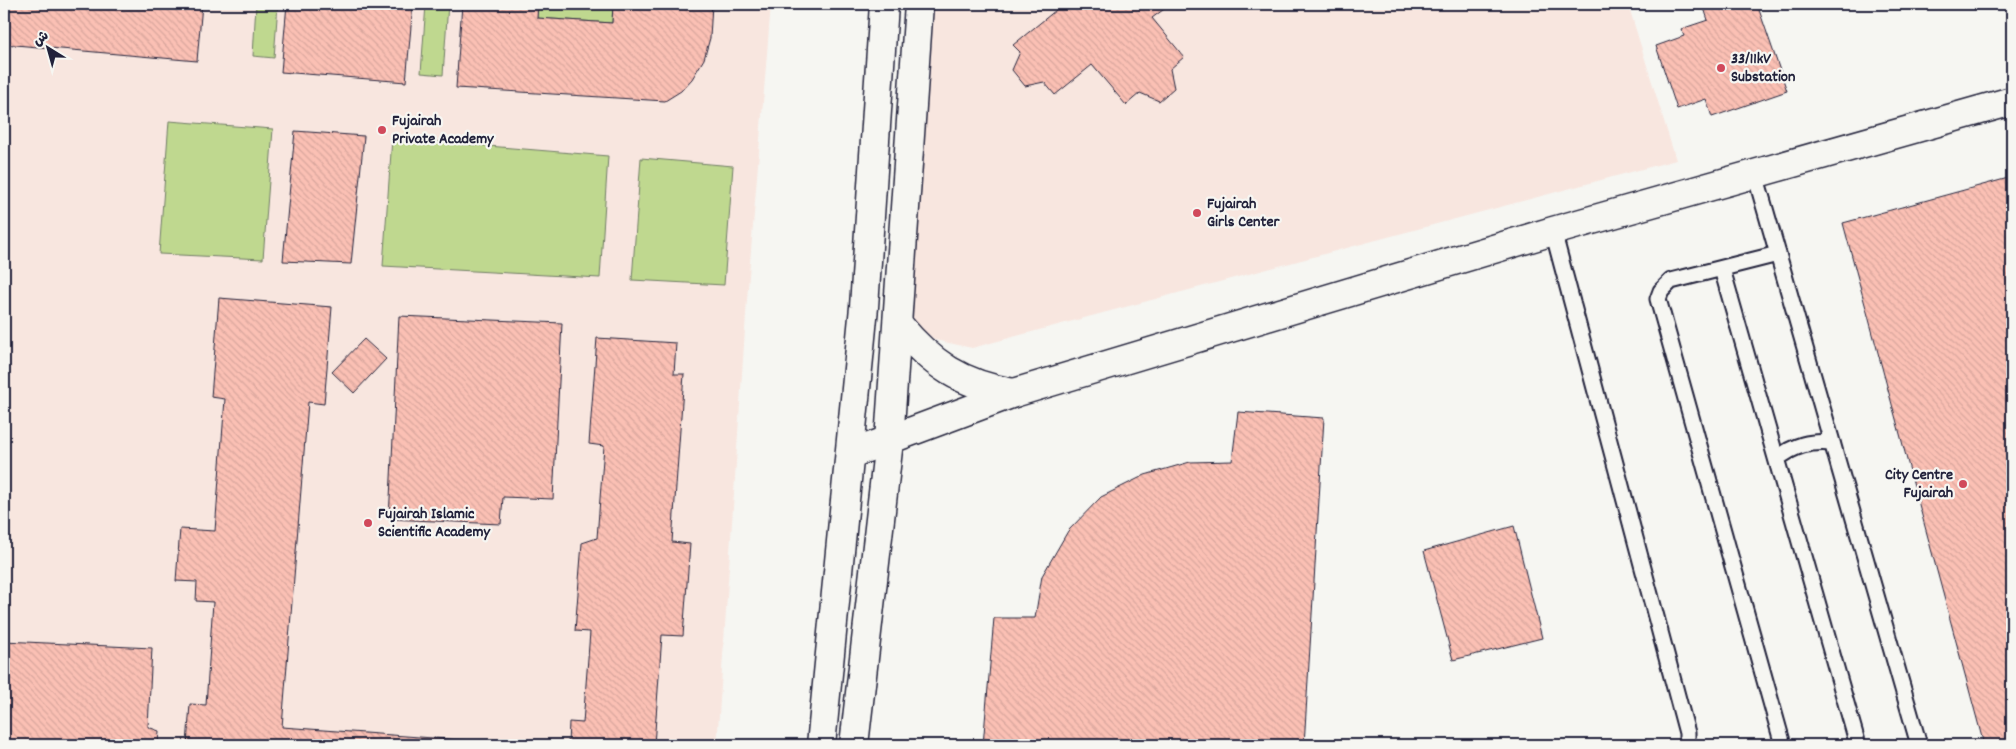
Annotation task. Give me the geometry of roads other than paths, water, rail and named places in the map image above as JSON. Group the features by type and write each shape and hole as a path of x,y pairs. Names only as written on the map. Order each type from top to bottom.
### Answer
{"main road":[{"path":"821,745 864,307 884,4"},
{"path":"854,745 890,441 919,4"},
{"path":"851,454 1014,393 1553,231 2012,101"},
{"path":"898,324 913,342 948,371 969,382 991,389 1014,393"}],"lane":[{"path":"1755,174 1919,745"},
{"path":"1553,231 1684,723 1687,745"},
{"path":"1778,254 1671,281 1661,291 1659,306 1783,745"},
{"path":"1722,268 1858,745"},
{"path":"1777,459 1789,449 1803,444 1817,441 1832,443"}],"place":[{"name":"33/11kV Substation","path":"1721,68"},
{"name":"Fujairah Private Academy","path":"382,130"},
{"name":"Fujairah Girls Center","path":"1197,213"},
{"name":"City Centre Fujairah","path":"1963,484"},
{"name":"Fujairah Islamic Scientific Academy","path":"368,523"}]}
